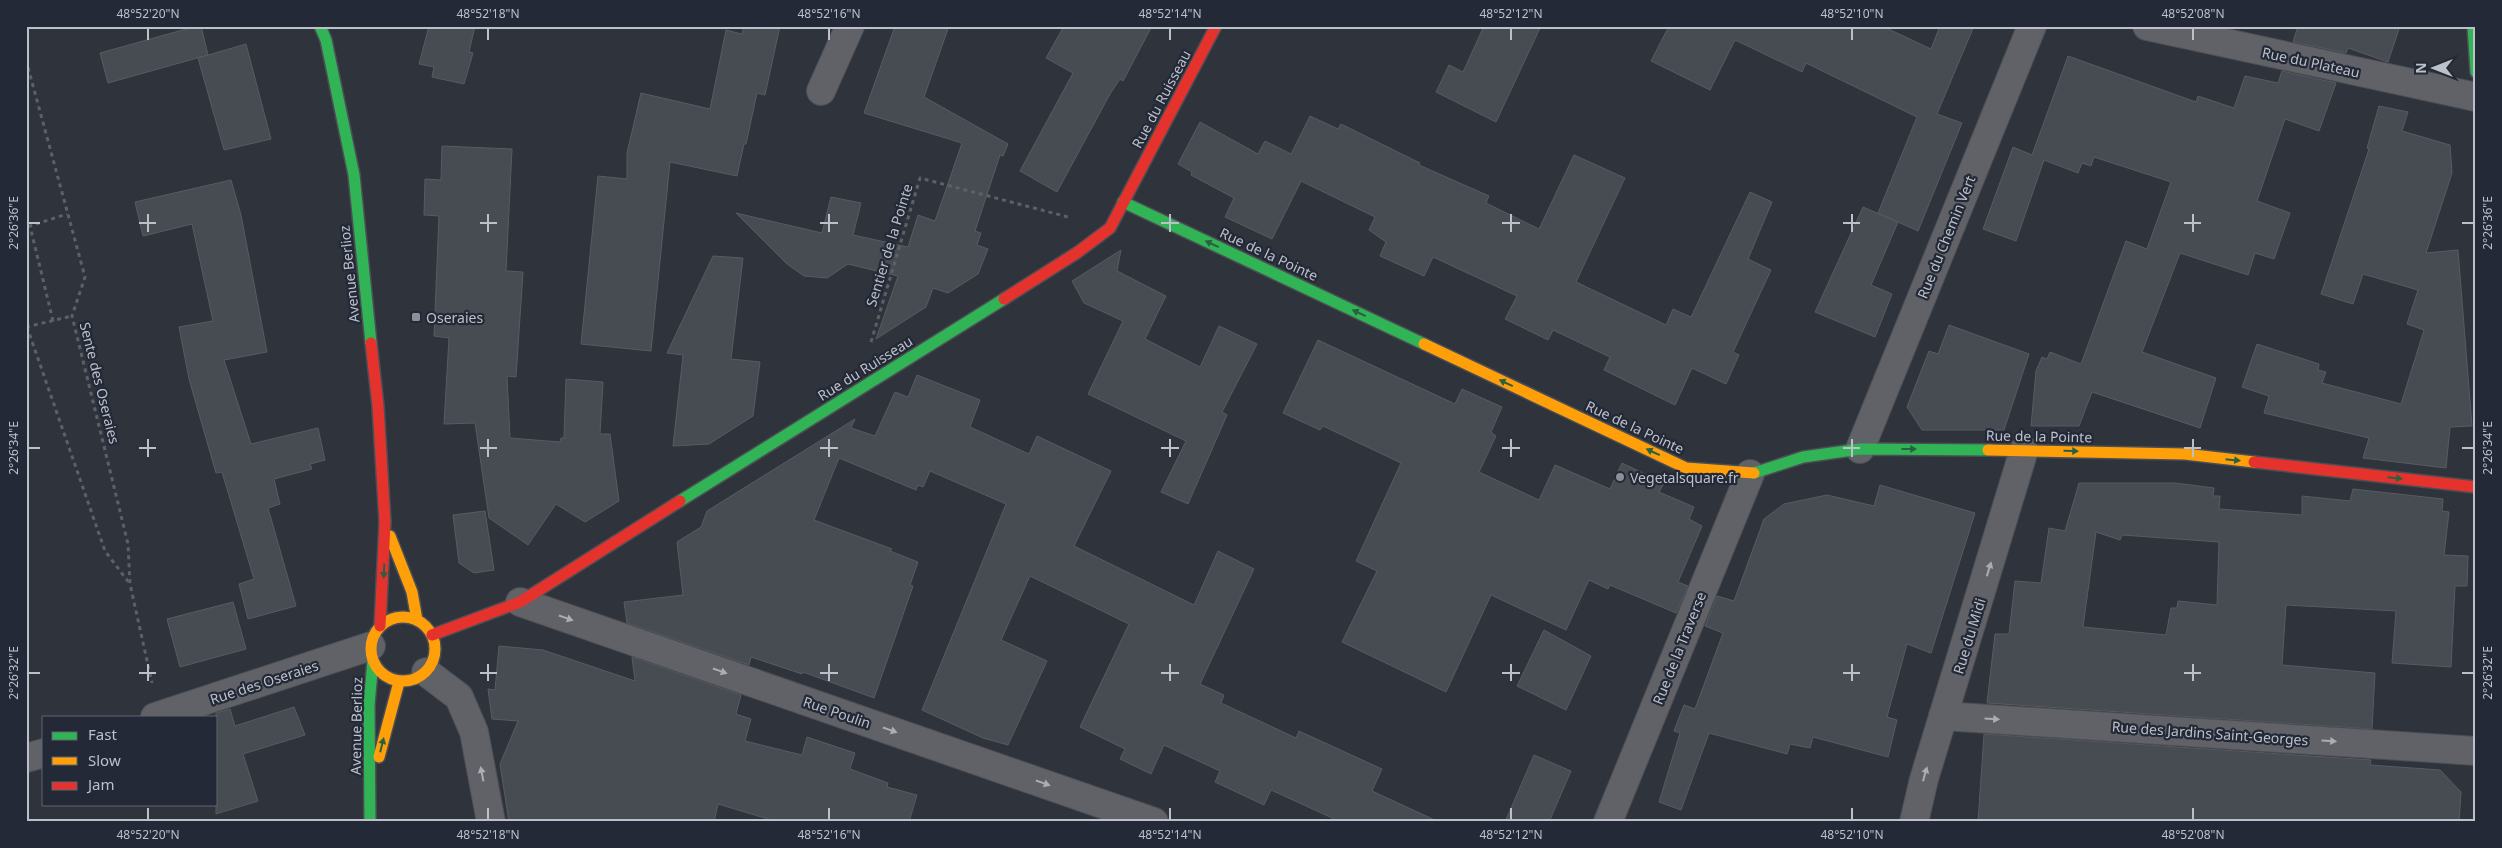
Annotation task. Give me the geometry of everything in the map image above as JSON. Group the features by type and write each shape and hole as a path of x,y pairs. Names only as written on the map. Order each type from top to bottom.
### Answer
{"street":[{"name":"Avenue Berlioz","path":"320,26 328,49 354,175 378,406 385,522 369,705 370,822"},
{"path":"821,91 850,26"},
{"name":"Rue du Ruisseau","path":"432,635 520,602 1078,252 1110,228 1216,26"},
{"name":"Rue du Chemin Vert","path":"1860,449 2032,26"},
{"name":"Rue du Plateau","path":"2147,26 2476,97"},
{"path":"2473,26 2476,72"},
{"name":"Rue de la Pointe","path":"1123,202 1686,468 1750,474 1803,457 1860,449 2024,450 2185,454 2476,487"},
{"name":"Rue du Midi","path":"1914,822 1924,779 2024,450"},
{"name":"Rue de la Traverse","path":"1608,822 1750,474"},
{"name":"Avenue Berlioz","path":"385,522 412,592 417,620"},
{"name":"Rue Poulin","path":"520,602 1140,819"},
{"path":"398,617 417,620 426,626 432,635 436,648 434,661 426,672 418,678 399,682 383,674 375,644 398,617"},
{"name":"Rue des Oseraies","path":"157,716 375,644"},
{"path":"426,672 459,697 474,732 491,822"},
{"name":"Avenue Berlioz","path":"370,793 399,682"},
{"name":"Rue des Jardins Saint-Georges","path":"1943,716 2476,751"},
{"path":"26,758 42,754"}],"path":[{"name":"Sente des Oseraies","path":"26,60 84,277 72,316 128,544 130,584 157,716"},
{"name":"Sentier de la Pointe","path":"857,390 920,178 1110,228"},
{"path":"53,321 30,226 67,214"},
{"path":"72,316 27,327 105,551 130,584"}],"building":[{"path":"201,26 208,55 108,83 100,53"},
{"path":"429,26 475,26 469,52 473,53 464,84 432,77 434,67 419,64"},
{"path":"744,26 780,26 765,95 757,93 737,176 670,162 651,351 581,344 598,176 627,179 627,153 641,93 710,109 726,30 742,34"},
{"path":"895,26 949,26 924,97 1008,144 1003,156 1000,155 975,231 981,233 977,245 988,249 978,274 948,293 933,288 926,307 876,339 898,276 848,264 827,278 804,276 787,264 736,213 822,233 831,197 861,203 853,235 908,247 918,215 935,221 962,143 864,113"},
{"path":"1064,26 1152,26 1123,81 1120,79 1110,94 1057,192 1020,171 1073,73 1046,58"},
{"path":"1484,26 1541,26 1496,122 1436,92 1449,65 1463,72"},
{"path":"1669,26 1882,26 1931,49 1940,26 1974,26 1937,114 1962,123 1918,231 1878,213 1917,117 1806,63 1802,72 1735,40 1710,90 1651,61"},
{"path":"2298,26 2400,26 2388,62 2348,48 2346,53 2293,42"},
{"path":"246,44 271,139 224,150 198,58"},
{"path":"2068,56 2196,102 2198,96 2234,108 2245,76 2278,83 2282,71 2336,83 2319,131 2285,119 2257,201 2290,213 2274,259 2255,253 2248,275 2180,253 2142,352 2216,378 2200,428 2092,392 2079,426 2031,426 2036,371 2042,357 2047,359 2050,352 2081,364 2126,241 2147,249 2171,182 2094,157 2091,166 2082,163 2078,173 2044,160 2016,241 1983,229 2013,147 2032,155"},
{"path":"2379,106 2408,112 2402,131 2450,145 2452,173 2426,253 2458,250 2472,426 2450,427 2446,468 2363,458 2369,438 2264,413 2269,396 2242,387 2257,344 2319,364 2318,370 2326,372 2322,383 2401,404 2424,330 2407,324 2418,290 2363,274 2353,304 2321,294 2369,149 2367,148"},
{"path":"1310,116 1338,129 1341,124 1420,163 1419,165 1489,196 1486,203 1539,229 1574,155 1625,178 1576,282 1666,325 1673,309 1691,317 1750,192 1772,202 1748,259 1771,270 1733,352 1739,355 1726,384 1692,368 1675,405 1604,370 1610,357 1553,330 1548,340 1505,319 1517,296 1433,257 1424,276 1380,256 1386,242 1369,230 1375,217 1301,181 1272,239 1225,217 1234,198 1191,175 1192,172 1178,164 1200,122 1258,154 1265,141 1291,154"},
{"path":"442,146 512,149 506,271 523,272 516,377 507,376 510,438 560,442 561,438 564,438 566,379 603,382 600,434 610,434 619,501 585,522 556,504 528,545 489,518 475,423 444,424 449,338 434,336 439,216 424,215 425,179 441,180"},
{"path":"231,180 241,215 267,352 224,360 251,444 318,428 325,460 310,464 312,469 274,479 280,504 268,508 296,606 248,619 239,584 254,579 222,472 216,473 189,379 179,327 213,321 192,224 143,236 135,202"},
{"path":"1863,207 1898,222 1871,285 1892,294 1875,337 1815,312"},
{"path":"1121,250 1117,271 1166,296 1145,339 1200,367 1219,326 1257,344 1222,412 1227,415 1188,504 1161,492 1186,441 1088,394 1123,321 1084,303 1072,281"},
{"path":"713,256 743,258 731,359 760,362 753,416 709,444 673,446 683,355 667,353"},
{"path":"1949,325 2029,354 2004,430 1922,430 1907,407 1929,351 1938,354"},
{"path":"1318,340 1455,404 1462,389 1502,407 1491,432 1496,436 1479,472 1539,500 1555,465 1610,489 1622,463 1664,483 1659,492 1694,507 1689,519 1702,526 1678,582 1688,586 1676,613 1610,585 1608,589 1589,580 1566,630 1491,595 1446,692 1342,642 1377,571 1356,561 1401,463 1323,426 1320,430 1283,413"},
{"path":"917,375 980,400 970,427 1029,454 1037,436 1111,471 1074,546 1194,605 1218,551 1254,569 1200,684 1224,695 1221,703 1296,738 1299,731 1382,769 1372,791 1439,822 1341,822 1271,790 1264,805 1215,782 1220,771 1164,745 1151,774 1120,759 1125,749 1080,727 1129,624 1030,576 1001,640 1047,661 1008,745 983,738 922,710 1006,504 930,471 923,487 918,485 916,490 839,458 814,520 892,549 890,551 918,562 910,585 913,586 874,698 803,672 802,674 751,657 749,665 627,623 624,602 683,595 677,542 701,527 707,511 855,419 851,428 875,436 895,392 908,397"},
{"path":"2079,483 2175,483 2214,488 2213,496 2220,496 2219,509 2302,515 2302,496 2350,501 2353,489 2443,499 2442,511 2449,512 2444,555 2468,556 2467,586 2455,586 2451,667 2392,663 2396,611 2286,605 2282,665 2375,673 2372,729 1987,703 1995,634 2009,634 2015,581 2041,583 2049,528 2065,531","holes":["2096,532 2120,540 2122,535 2219,542 2217,605 2178,601 2177,608 2171,608 2166,635 2083,627"]},
{"path":"1880,485 1975,513 1931,653 1907,644 1887,717 1897,720 1888,757 1813,737 1810,748 1790,744 1787,754 1709,733 1681,810 1659,802 1680,733 1674,731 1684,705 1695,709 1723,633 1705,626 1717,596 1734,601 1764,519 1784,504 1827,495 1874,506"},
{"path":"485,511 494,570 474,573 459,563 453,515"},
{"path":"233,602 246,649 180,667 167,619"},
{"path":"1544,630 1591,656 1566,710 1517,686"},
{"path":"499,646 543,650 635,681 632,657 741,695 736,714 751,719 745,741 802,755 807,737 855,753 850,769 888,783 887,787 917,795 909,822 778,822 718,804 714,822 509,822 500,764 518,721 492,719 488,689 495,690"},
{"path":"294,707 305,735 243,754 258,801 216,814 216,806 218,806 218,716 216,716 216,713 230,709 235,726"},
{"path":"1984,734 2371,760 2370,765 2440,770 2461,792 2459,822 1978,822"},
{"path":"1534,755 1571,771 1549,822 1505,822"}],"traffic: fast":[{"path":"320,26 326,40 354,175 371,343"},
{"path":"2473,26 2476,72"},
{"path":"1123,202 1424,344"},
{"path":"680,501 1004,299"},
{"path":"1754,473 1803,457 1860,449 1988,450"},
{"path":"370,822 369,705 373,660"}],"traffic: slow":[{"path":"1424,344 1686,468 1754,473"},
{"path":"1988,450 2185,454 2254,462"},
{"path":"390,536 412,592 417,620"},
{"path":"397,617 409,617 426,626 433,637 435,649 433,661 426,672 409,681 397,681 385,676 376,667 371,655 371,643 376,631 385,622 397,617"},
{"path":"379,757 399,682"}],"traffic: jam":[{"path":"1004,299 1078,252 1110,228 1216,26"},
{"path":"371,343 378,406 385,522 380,626"},
{"path":"2254,462 2476,487"},
{"path":"432,635 520,602 680,501"}],"place":[{"name":"Oseraies","path":"416,317"},
{"name":"Vegetalsquare.fr","path":"1620,477"}]}
